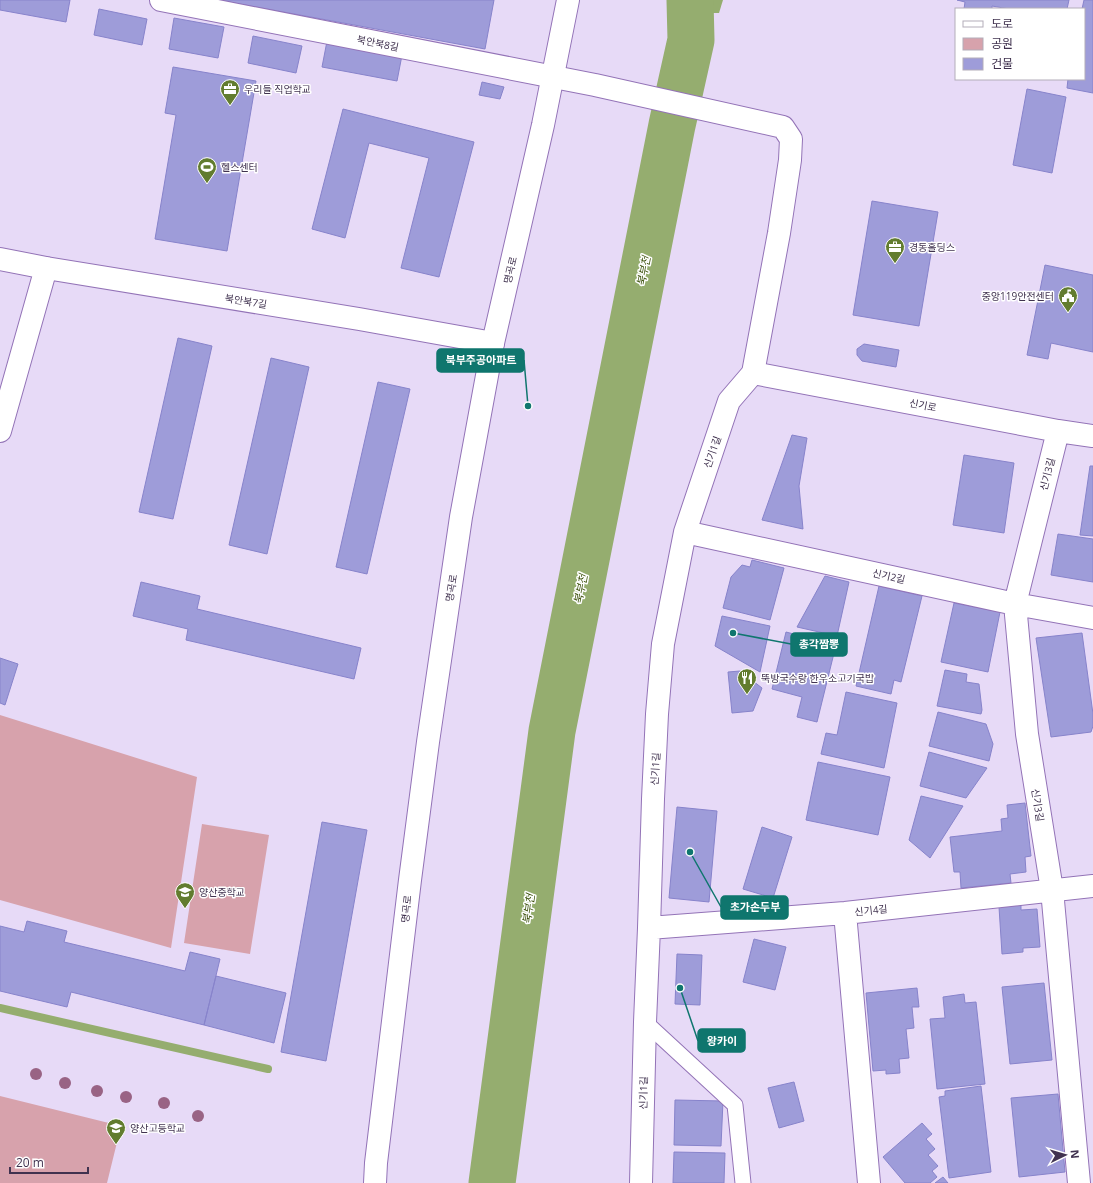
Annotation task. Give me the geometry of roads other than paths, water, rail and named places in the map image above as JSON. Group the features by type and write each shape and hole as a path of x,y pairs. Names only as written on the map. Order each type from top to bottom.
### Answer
{"street":[{"name":"북안북8길","path":"161,0 595,85 783,127 791,139 790,160 779,233 753,373"},
{"name":"명곡로","path":"375,1183 376,1163 410,880 428,742 461,518 492,343 543,125 568,0"},
{"name":"북안북7길","path":"0,259 492,343"},
{"path":"0,431 46,268"},
{"name":"신기로","path":"753,373 1058,431 1093,436"},
{"name":"신기1길","path":"641,1183 645,1022 656,752 663,644 685,532 729,401 753,373"},
{"name":"신기3길","path":"1058,431 1015,604 1027,734 1052,890 1080,1183"},
{"name":"신기2길","path":"685,532 1015,604 1093,618"},
{"name":"신기4길","path":"650,928 845,913 1093,886"},
{"path":"845,913 869,1183"}],"lane":[{"path":"645,1022 735,1105 743,1183"}],"waterway":[{"name":"북부천","path":"492,1183 552,731 672,125 691,40 690,0"},
{"path":"0,1008 268,1069"}],"place":[{"name":"우리들 직업학교","path":"230,106"},
{"name":"헬스센터","path":"207,184"},
{"name":"경동홀딩스","path":"895,264"},
{"name":"중앙119안전센터","path":"1068,313"},
{"name":"북부주공아파트","path":"528,406"},
{"name":"총각짬뽕","path":"733,633"},
{"name":"뚝방국수랑 한우소고기국밥","path":"747,695"},
{"name":"초가손두부","path":"690,852"},
{"name":"양산중학교","path":"185,909"},
{"name":"왕카이","path":"680,988"},
{"name":"양산고등학교","path":"116,1145"}]}
